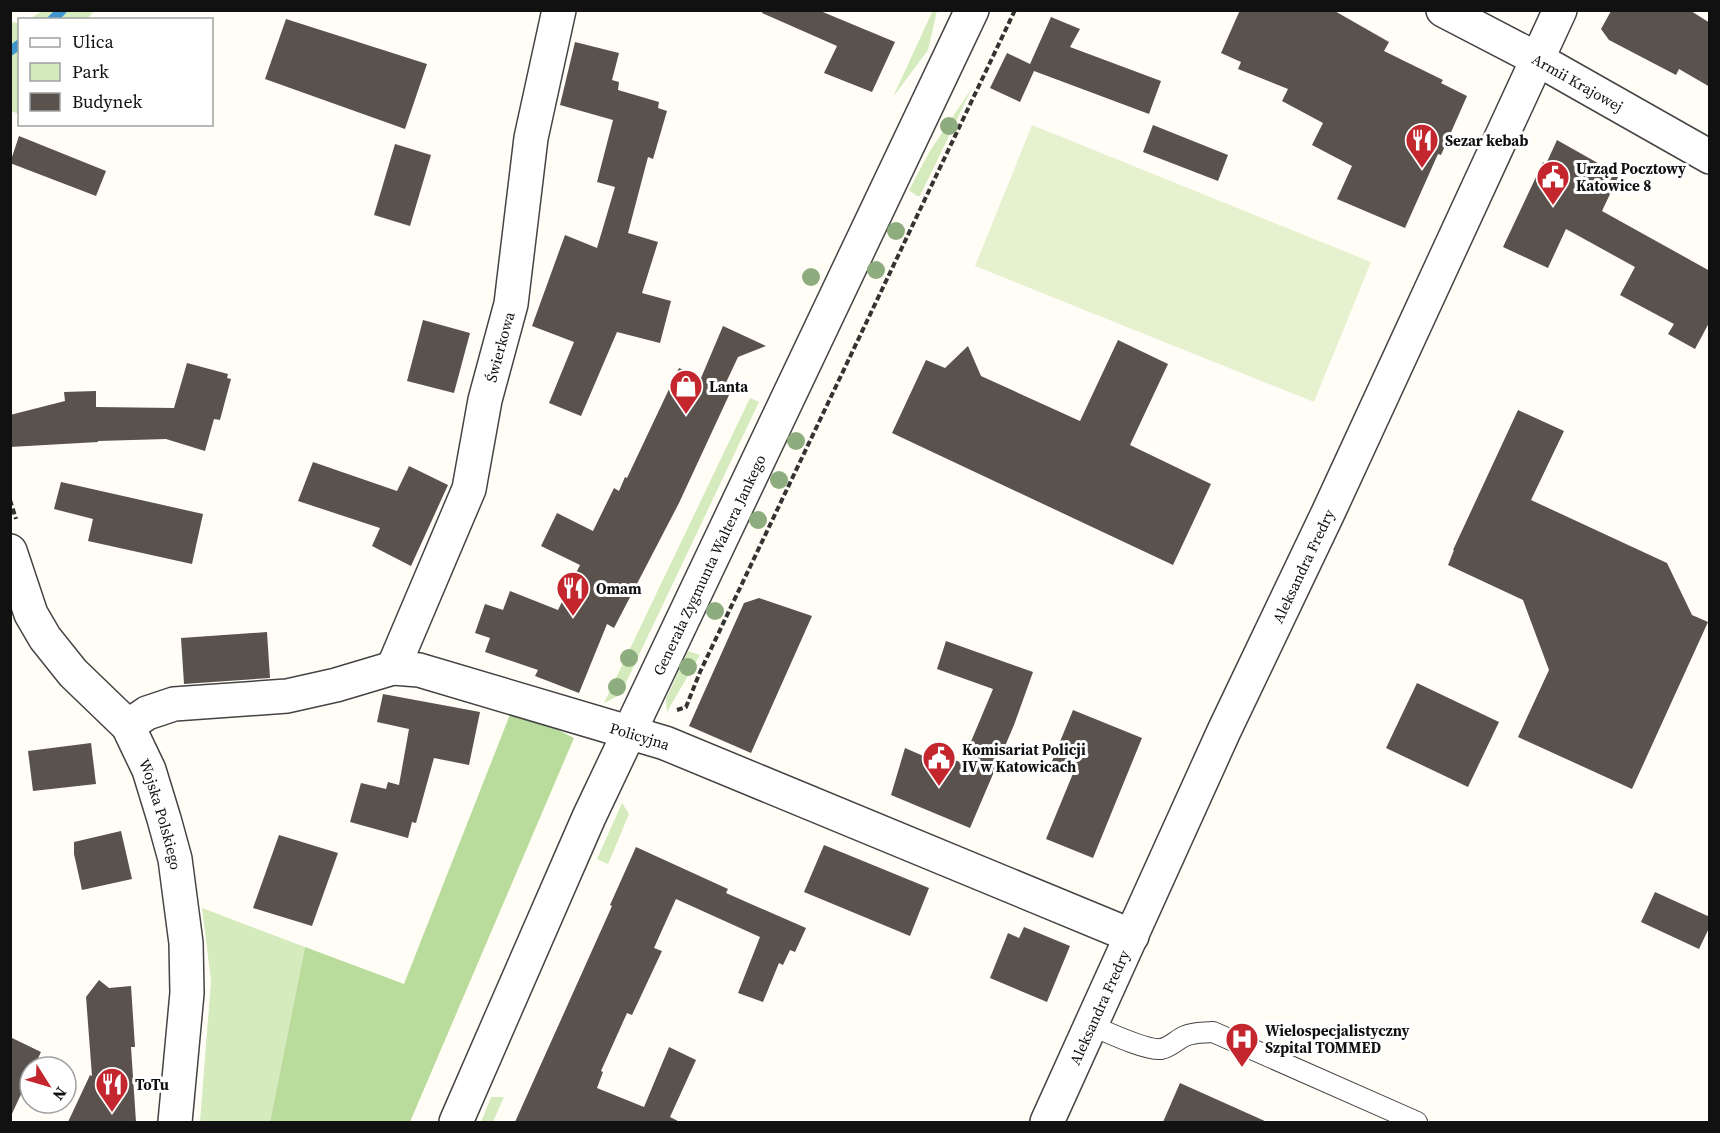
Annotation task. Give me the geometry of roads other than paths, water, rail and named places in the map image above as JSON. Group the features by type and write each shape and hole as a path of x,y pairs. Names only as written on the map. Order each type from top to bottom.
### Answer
{"street":[{"name":"Świerkowa","path":"393,668 469,489 485,400 511,304 531,138 559,10"},
{"name":"Generała Zygmunta Waltera Jankego","path":"456,1122 581,834 972,10"},
{"name":"Armii Krajowej","path":"1443,10 1537,59 1710,158"},
{"name":"Aleksandra Fredry","path":"1047,1122 1224,731 1337,494 1560,10"},
{"name":"Wojska Polskiego","path":"15,539 31,614 45,638 73,673 128,726 149,770 170,839 175,859 186,943 187,993 175,1122"},
{"name":"Policyjna","path":"128,726 147,712 174,705 287,696 336,685 393,668 419,669 628,734 665,743 1132,936"}],"lane":[{"path":"1090,1025 1159,1050 1171,1046 1183,1037 1213,1032 1417,1122"}],"waterway":[{"path":"54,18 62,10"},
{"path":"10,51 18,45"}],"place":[{"name":"Sezar kebab","path":"1422,169"},
{"name":"Urząd Pocztowy Katowice 8","path":"1553,206"},
{"name":"Lanta","path":"686,415"},
{"name":"Omam","path":"573,617"},
{"name":"Komisariat Policji IV w Katowicach","path":"939,787"},
{"name":"Wielospecjalistyczny Szpital TOMMED","path":"1242,1068"},
{"name":"ToTu","path":"112,1113"}]}
